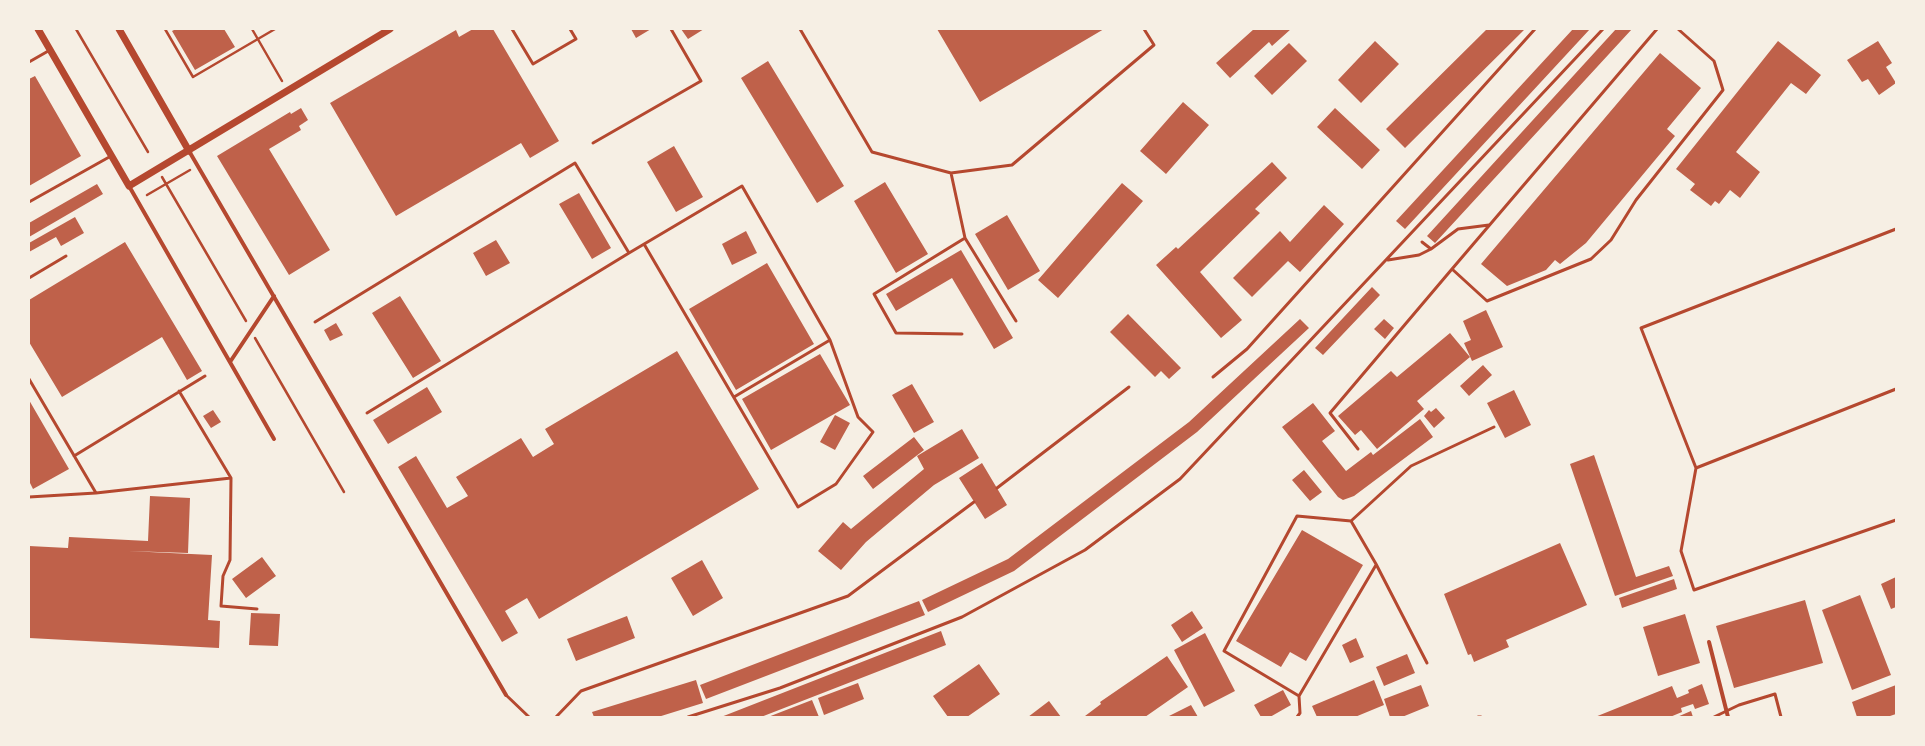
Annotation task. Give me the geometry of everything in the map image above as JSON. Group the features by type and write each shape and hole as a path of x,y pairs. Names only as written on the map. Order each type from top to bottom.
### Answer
{"street":[{"path":"38,29 274,439"},
{"path":"119,29 448,598 506,695"},
{"path":"129,186 190,151 390,29"},
{"path":"230,362 274,296"},
{"path":"1709,642 1728,717"}],"lane":[{"path":"512,29 533,64 576,39 570,29"},
{"path":"593,143 701,81 671,29"},
{"path":"800,29 872,152 951,173 1012,165 1154,45 1144,29"},
{"path":"1213,377 1247,349 1535,29"},
{"path":"688,717 780,688 962,617 1085,550 1180,479 1388,260 1603,29"},
{"path":"1358,449 1330,413 1657,29"},
{"path":"1452,270 1486,301 1591,259 1611,240 1636,200 1722,90 1714,62 1678,29"},
{"path":"29,62 50,50"},
{"path":"29,202 111,156"},
{"path":"315,322 575,163 629,253"},
{"path":"951,173 964,238 1016,321"},
{"path":"367,413 629,253 644,244 742,186 830,340 858,417 873,432 836,484 798,507 644,244"},
{"path":"1388,260 1419,255 1431,250 1458,229 1489,225"},
{"path":"1896,229 1641,328 1696,468 1681,552 1694,590 1896,520"},
{"path":"962,334 896,333 874,294 964,238"},
{"path":"1422,242 1431,250"},
{"path":"29,278 66,256"},
{"path":"734,397 830,340"},
{"path":"74,456 205,376"},
{"path":"29,379 96,493"},
{"path":"997,488 1129,387"},
{"path":"1696,468 1896,389"},
{"path":"179,391 231,478 230,560 223,576 221,606 258,609"},
{"path":"1299,696 1224,651 1297,516 1351,522 1411,466 1494,427"},
{"path":"29,497 96,493 231,478"},
{"path":"556,717 581,691 848,596 974,502"},
{"path":"1351,522 1376,564 1427,663"},
{"path":"1297,717 1300,713 1299,696 1376,564"},
{"path":"1714,717 1727,710 1775,694 1782,717"},
{"path":"506,695 529,717"}],"path":[{"path":"76,29 148,152"},
{"path":"165,29 193,77 275,29"},
{"path":"252,29 282,82"},
{"path":"146,195 190,170"},
{"path":"160,173 246,321"},
{"path":"255,338 344,492"}],"building":[{"path":"176,29 224,29 235,47 195,70 172,31"},
{"path":"473,29 493,29 559,141 530,158 521,143 396,216 330,103 456,30 459,37"},
{"path":"631,29 651,29 636,38"},
{"path":"681,29 704,29 688,39"},
{"path":"937,29 1104,29 980,102"},
{"path":"1254,29 1291,29 1272,46 1269,42 1230,78 1216,63"},
{"path":"1487,29 1525,29 1405,148 1386,129"},
{"path":"1573,29 1590,29 1405,229 1396,221"},
{"path":"1616,29 1632,29 1435,243 1427,236"},
{"path":"1375,41 1399,64 1361,103 1338,80"},
{"path":"1778,41 1821,75 1806,94 1791,83 1736,152 1760,172 1740,198 1730,190 1719,204 1715,201 1711,206 1690,190 1695,184 1676,169"},
{"path":"1878,41 1892,63 1886,67 1896,83 1879,95 1868,79 1862,82 1847,60"},
{"path":"1289,43 1307,61 1272,95 1254,76"},
{"path":"1660,53 1701,88 1667,129 1675,136 1586,243 1560,264 1555,260 1546,270 1507,286 1481,264"},
{"path":"768,61 844,186 817,203 741,78"},
{"path":"35,76 81,156 29,186 29,79"},
{"path":"1183,102 1209,125 1166,174 1140,151"},
{"path":"301,108 308,120 299,126 301,130 269,149 330,250 289,275 217,156 290,112 291,114"},
{"path":"1335,108 1380,150 1362,169 1317,127"},
{"path":"674,146 703,197 676,212 647,162"},
{"path":"1272,162 1287,178 1255,209 1260,213 1200,272 1242,320 1221,338 1156,265 1176,247 1178,249"},
{"path":"885,182 928,254 896,273 854,201"},
{"path":"1122,183 1143,201 1058,298 1038,280"},
{"path":"97,184 103,194 29,237 29,223"},
{"path":"579,193 611,248 592,259 559,204"},
{"path":"1324,205 1344,224 1300,272 1288,261 1252,297 1233,278 1280,231 1290,242"},
{"path":"1007,215 1040,271 1008,290 975,234"},
{"path":"75,217 84,233 61,246 56,237 29,252 29,243"},
{"path":"746,231 757,253 732,265 722,244"},
{"path":"496,240 510,263 486,276 473,253"},
{"path":"125,242 202,371 187,380 162,337 62,397 29,342 29,300"},
{"path":"961,250 1013,338 994,349 952,278 896,311 886,294"},
{"path":"767,263 814,344 736,390 689,309"},
{"path":"1372,287 1380,295 1323,355 1315,348"},
{"path":"400,296 441,361 413,378 372,313"},
{"path":"1486,310 1503,347 1472,361 1464,343 1471,340 1463,321"},
{"path":"1128,314 1181,368 1169,379 1161,371 1155,377 1110,332"},
{"path":"1300,319 1309,328 1197,432 1014,571 928,612 922,600 1008,559 1189,422"},
{"path":"1384,319 1394,328 1385,339 1374,329"},
{"path":"336,323 343,335 330,341 324,330"},
{"path":"1450,333 1470,357 1417,401 1424,409 1377,449 1361,430 1355,435 1338,416 1391,371 1397,377"},
{"path":"677,351 759,489 539,619 527,598 505,611 518,633 502,642 398,467 416,456 447,508 468,496 456,477 521,438 533,457 554,444 545,429"},
{"path":"820,354 850,405 771,450 742,399"},
{"path":"1483,365 1492,375 1469,396 1460,386"},
{"path":"912,384 934,422 914,433 892,395"},
{"path":"427,387 442,412 388,444 373,420"},
{"path":"1514,390 1531,425 1505,438 1487,403"},
{"path":"29,400 69,469 33,489 29,481"},
{"path":"1313,403 1335,431 1322,441 1346,471 1371,452 1373,455 1420,419 1433,437 1354,496 1343,500 1338,497 1282,427"},
{"path":"1436,408 1445,418 1434,428 1424,416 1429,410 1431,412"},
{"path":"213,410 221,422 211,428 203,416"},
{"path":"835,415 850,423 835,450 820,442"},
{"path":"962,429 979,458 934,485 866,542 841,570 818,551 843,522 851,529 924,469 917,456"},
{"path":"914,437 924,450 873,489 863,476"},
{"path":"1594,455 1636,577 1669,566 1673,576 1615,596 1570,464"},
{"path":"982,463 1007,505 985,519 959,478"},
{"path":"1304,470 1322,492 1310,501 1292,480"},
{"path":"150,496 190,498 188,553 128,551 212,555 208,620 220,621 219,648 29,638 29,546 68,548 69,537 148,541"},
{"path":"1302,530 1363,565 1306,661 1290,652 1281,667 1236,641"},
{"path":"1560,543 1587,605 1506,640 1509,647 1474,662 1471,654 1468,655 1444,594"},
{"path":"262,557 276,576 246,598 232,579"},
{"path":"702,560 723,598 693,616 671,578"},
{"path":"1896,577 1896,607 1891,609 1881,584"},
{"path":"1674,579 1677,589 1622,608 1619,598"},
{"path":"1860,595 1891,675 1852,690 1822,610"},
{"path":"1805,600 1823,663 1734,688 1716,626"},
{"path":"919,601 925,615 706,699 700,685"},
{"path":"1192,611 1203,628 1182,642 1171,625"},
{"path":"251,613 280,614 278,646 249,645"},
{"path":"1685,614 1700,663 1658,676 1643,627"},
{"path":"627,616 635,638 576,661 567,639"},
{"path":"941,631 946,645 761,717 721,717"},
{"path":"1205,633 1235,691 1204,707 1174,650"},
{"path":"1356,638 1364,657 1350,663 1342,645"},
{"path":"1407,654 1415,673 1384,686 1376,667"},
{"path":"1167,656 1188,687 1145,717 1085,716 1101,704 1100,702"},
{"path":"979,664 1000,694 967,717 948,717 933,696"},
{"path":"696,680 703,703 658,717 594,717 592,712"},
{"path":"1374,680 1384,705 1355,717 1317,717 1312,706"},
{"path":"858,683 864,699 824,715 818,698"},
{"path":"1702,684 1709,704 1695,709 1693,704 1681,708 1682,712 1670,717 1595,717 1672,686 1677,698 1689,693 1688,690"},
{"path":"1421,685 1429,706 1402,717 1390,717 1384,699"},
{"path":"1896,685 1896,714 1887,717 1857,717 1852,702"},
{"path":"1283,690 1291,705 1270,717 1261,717 1254,705"},
{"path":"812,700 819,717 768,717"},
{"path":"1049,701 1061,717 1028,717"},
{"path":"1191,705 1198,717 1167,717"},
{"path":"1691,711 1693,717 1677,717"}]}
